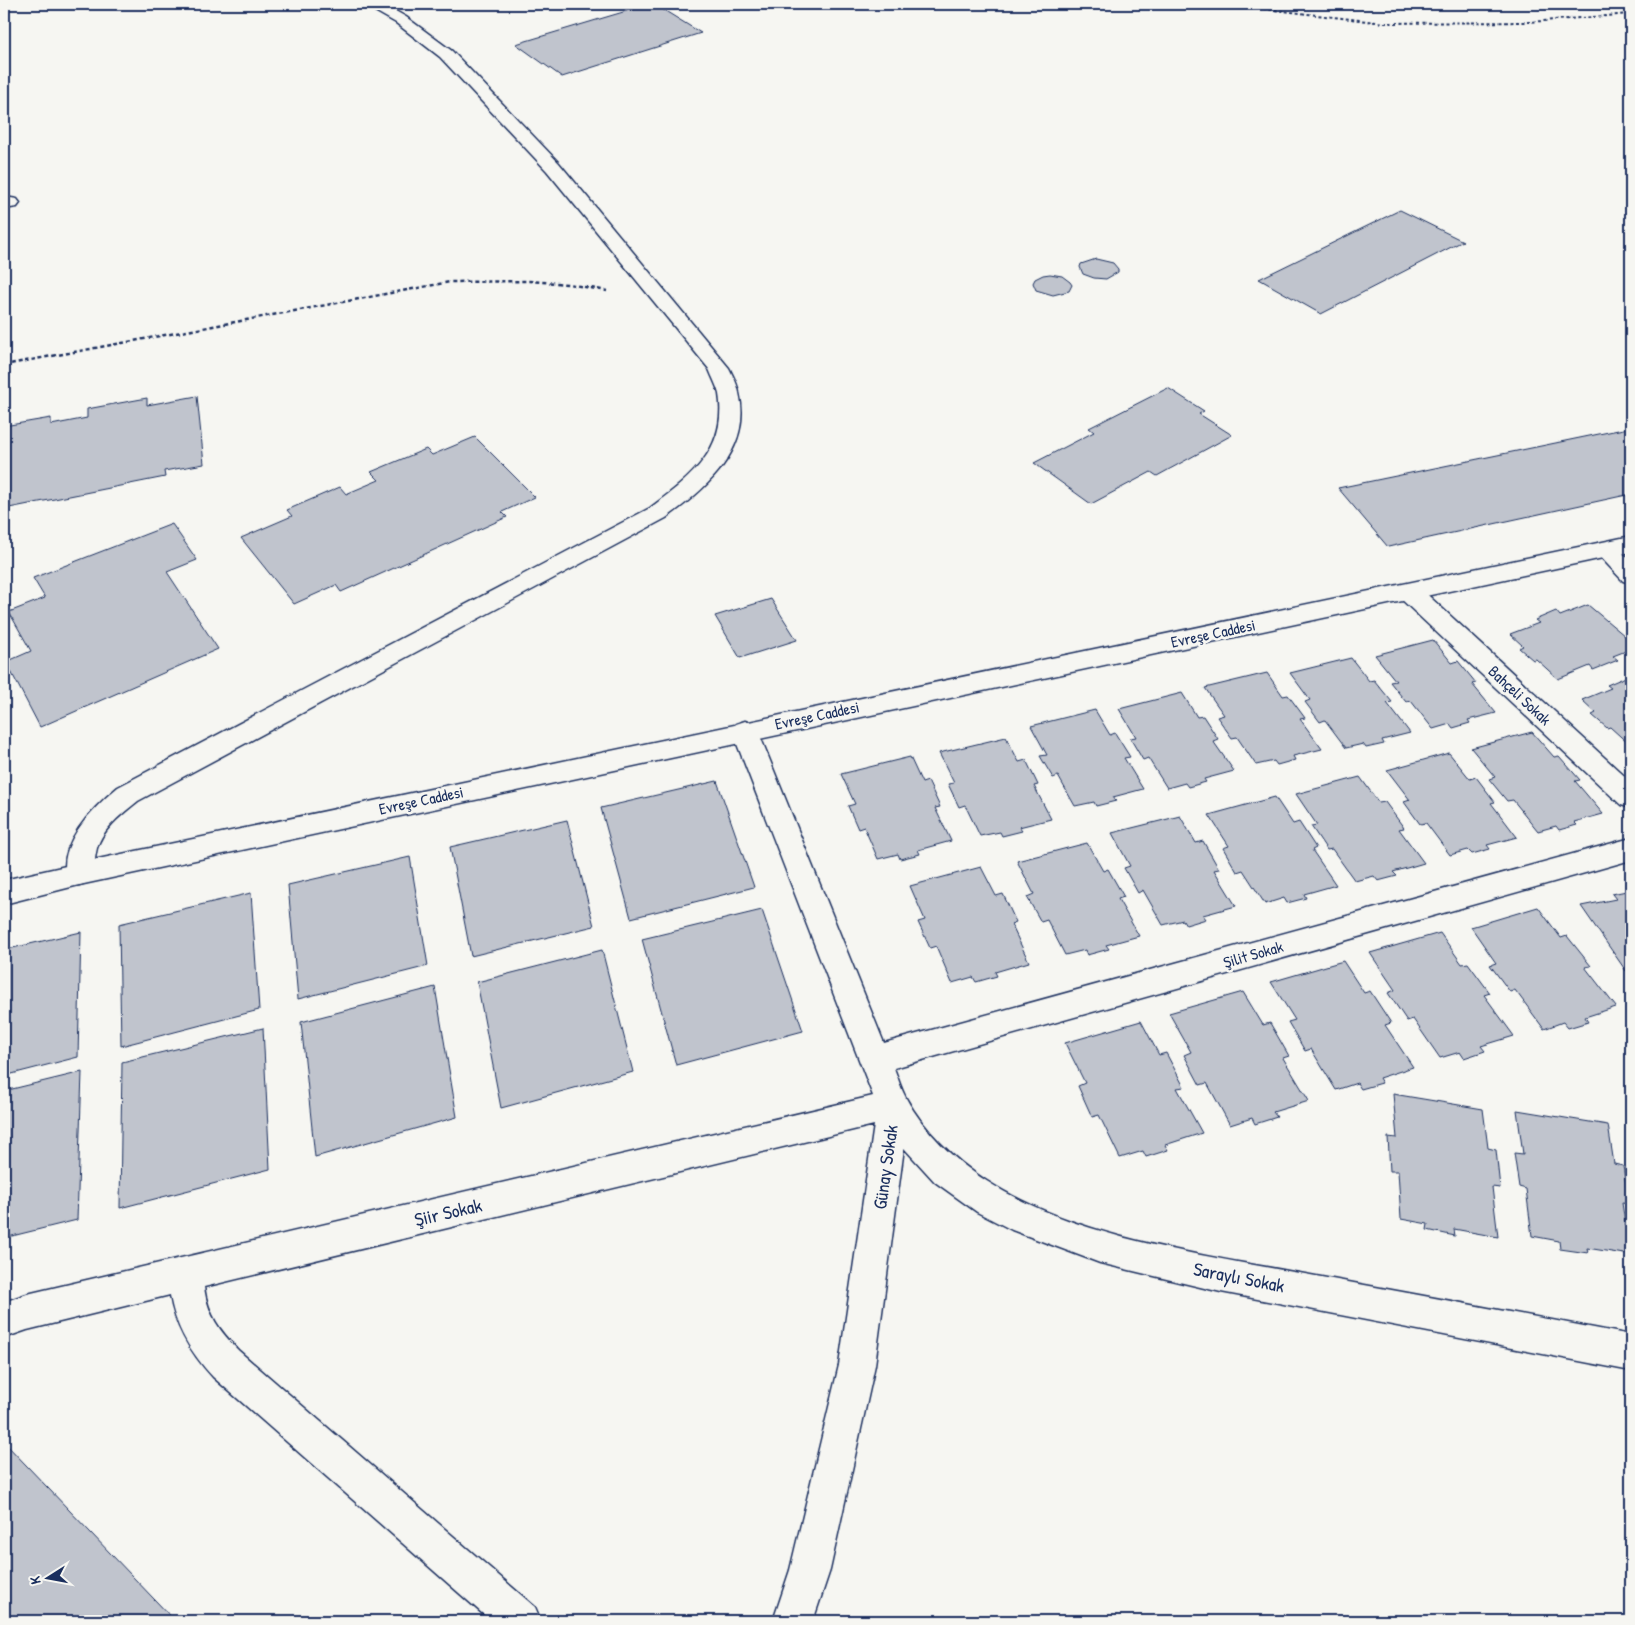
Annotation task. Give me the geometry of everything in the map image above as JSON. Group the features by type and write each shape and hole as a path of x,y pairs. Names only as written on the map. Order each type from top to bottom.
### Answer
{"street":[{"path":"78,874 80,852 90,830 104,812 128,794 658,514 688,491 709,470 726,444 731,420 729,393 720,368 672,308 553,167 446,54 401,20 373,4"},
{"name":"Evreşe Caddesi","path":"4,892 78,874 745,730 1410,592 1631,544"},
{"path":"1606,550 1631,575"},
{"name":"Bahçeli Sokak","path":"1410,592 1631,798"},
{"name":"Günay Sokak","path":"745,730 893,1106 858,1365 810,1570 793,1621"},
{"name":"Şilit Sokak","path":"876,1059 1631,849"},
{"name":"Şiir Sokak","path":"4,1320 27,1312 893,1106"},
{"name":"Saraylı Sokak","path":"893,1106 914,1137 942,1169 988,1200 1047,1228 1113,1249 1202,1271 1631,1353"},
{"path":"185,1274 186,1295 191,1315 210,1348 521,1621"}],"path":[{"path":"1248,4 1266,9 1384,23 1530,22 1631,14"},
{"path":"4,365 450,282 492,280 551,282 609,291 672,308"}],"building":[{"path":"654,4 701,33 562,77 516,44"},
{"path":"1400,210 1463,241 1321,314 1259,279"},
{"path":"1096,259 1113,263 1118,272 1106,279 1094,278 1083,274 1080,267 1081,264"},
{"path":"1050,274 1062,276 1070,282 1072,285 1069,291 1053,295 1036,290 1033,283 1035,279"},
{"path":"1168,388 1204,411 1199,414 1232,435 1157,476 1151,472 1091,504 1034,463 1094,432 1089,428"},
{"path":"197,396 204,464 164,471 165,477 4,509 4,426 51,418 51,425 87,418 87,409 147,398 147,405"},
{"path":"1628,428 1631,431 1631,494 1388,547 1338,488"},
{"path":"475,437 535,497 502,512 507,517 341,592 336,585 294,604 241,538 292,516 287,510 340,487 346,494 379,480 371,472 426,449 432,455"},
{"path":"172,524 197,560 167,572 218,649 40,727 6,662 31,651 9,612 45,598 33,578"},
{"path":"771,599 797,640 740,658 715,616"},
{"path":"1588,605 1631,641 1631,649 1613,656 1618,660 1593,670 1590,666 1558,679 1536,659 1533,660 1519,648 1523,646 1510,634 1539,623 1535,620 1556,611 1560,616"},
{"path":"1433,640 1452,663 1458,661 1476,683 1472,684 1496,713 1468,720 1470,723 1453,728 1450,724 1433,729 1411,701 1406,702 1390,682 1396,681 1375,655"},
{"path":"1351,658 1369,681 1374,680 1392,702 1387,703 1410,733 1382,740 1384,744 1366,748 1363,744 1346,748 1325,720 1320,722 1305,702 1310,700 1290,673"},
{"path":"1267,673 1283,696 1288,695 1305,718 1300,719 1322,749 1293,756 1295,760 1277,765 1274,761 1256,765 1237,737 1232,738 1217,717 1224,715 1205,688"},
{"path":"1628,676 1631,678 1631,746 1610,727 1607,728 1592,715 1596,713 1582,700 1611,688 1607,685"},
{"path":"1182,693 1197,717 1203,716 1218,739 1213,741 1234,771 1204,779 1206,782 1188,787 1185,783 1167,788 1148,758 1143,760 1130,738 1136,737 1119,709"},
{"path":"1095,710 1110,735 1115,733 1130,757 1124,758 1143,789 1113,797 1116,801 1096,806 1094,802 1075,806 1058,776 1053,778 1040,756 1047,755 1031,726"},
{"path":"1532,732 1554,757 1559,756 1580,780 1575,781 1603,814 1574,822 1577,825 1559,830 1556,826 1538,831 1513,800 1507,801 1489,779 1495,777 1471,748"},
{"path":"1006,737 1019,762 1026,760 1038,785 1034,786 1051,819 1019,827 1022,831 1002,836 1000,832 980,836 965,805 959,807 948,784 954,783 939,753"},
{"path":"1449,753 1470,779 1476,777 1495,802 1491,803 1517,837 1487,845 1490,849 1472,854 1468,850 1450,855 1426,823 1420,824 1404,802 1410,800 1387,770"},
{"path":"910,757 922,783 928,781 940,807 935,808 951,841 918,850 920,854 900,859 898,854 878,859 864,827 858,829 848,806 855,804 841,774"},
{"path":"1360,777 1379,803 1385,802 1404,828 1399,829 1424,863 1393,872 1397,876 1378,881 1374,876 1355,881 1332,849 1327,850 1311,826 1317,825 1296,794"},
{"path":"717,781 754,887 631,918 601,808"},
{"path":"1275,797 1293,824 1299,822 1316,848 1312,850 1336,885 1304,894 1306,898 1287,903 1284,898 1265,904 1243,870 1237,872 1223,848 1229,846 1209,815"},
{"path":"1180,816 1196,843 1203,841 1219,869 1214,870 1236,906 1203,915 1206,919 1186,925 1183,920 1163,925 1143,890 1138,893 1124,868 1130,866 1112,833"},
{"path":"567,820 594,926 471,956 450,847"},
{"path":"1087,843 1103,871 1108,869 1124,897 1118,899 1139,936 1106,945 1109,949 1087,955 1085,950 1065,955 1047,920 1041,922 1027,897 1034,894 1017,861"},
{"path":"410,857 428,966 298,999 288,885"},
{"path":"981,867 996,896 1003,894 1016,922 1011,924 1029,962 995,972 997,976 976,982 973,977 952,983 936,946 930,948 918,922 925,920 910,886"},
{"path":"1631,890 1631,970 1626,971 1581,906 1616,899 1612,894"},
{"path":"251,893 259,1010 121,1046 119,924"},
{"path":"1538,907 1561,938 1567,936 1591,966 1585,967 1616,1007 1585,1017 1588,1022 1568,1028 1563,1022 1544,1029 1515,990 1510,992 1490,965 1496,963 1471,927"},
{"path":"762,910 803,1031 676,1065 642,939"},
{"path":"81,932 78,1057 4,1076 4,950"},
{"path":"1440,933 1462,964 1468,963 1490,993 1484,995 1514,1036 1481,1046 1485,1051 1464,1058 1460,1052 1440,1058 1413,1019 1407,1021 1388,993 1395,990 1370,953"},
{"path":"602,950 633,1072 501,1108 477,982"},
{"path":"1343,961 1364,993 1370,991 1391,1023 1385,1025 1413,1067 1379,1078 1382,1083 1361,1089 1357,1083 1336,1090 1311,1049 1305,1051 1288,1022 1295,1020 1271,982"},
{"path":"435,987 457,1117 315,1157 301,1022"},
{"path":"1243,992 1263,1025 1270,1023 1289,1056 1283,1058 1309,1101 1273,1112 1277,1117 1255,1124 1252,1118 1230,1125 1207,1083 1200,1085 1184,1055 1191,1052 1169,1013"},
{"path":"1141,1021 1159,1055 1166,1053 1184,1087 1177,1088 1202,1133 1165,1145 1168,1150 1146,1157 1143,1151 1120,1158 1099,1115 1092,1117 1078,1086 1085,1083 1065,1043"},
{"path":"263,1028 270,1169 120,1208 122,1062"},
{"path":"82,1072 77,1220 4,1238 4,1091"},
{"path":"1393,1094 1483,1109 1488,1148 1496,1150 1500,1188 1492,1187 1498,1237 1454,1229 1455,1236 1427,1230 1428,1224 1401,1219 1398,1171 1390,1171 1388,1137 1397,1138"},
{"path":"1517,1110 1608,1125 1614,1164 1623,1166 1629,1204 1622,1203 1630,1255 1587,1248 1588,1253 1560,1249 1559,1241 1532,1236 1526,1189 1519,1187 1514,1153 1523,1154"},
{"path":"5,1443 175,1621 4,1621"}]}
